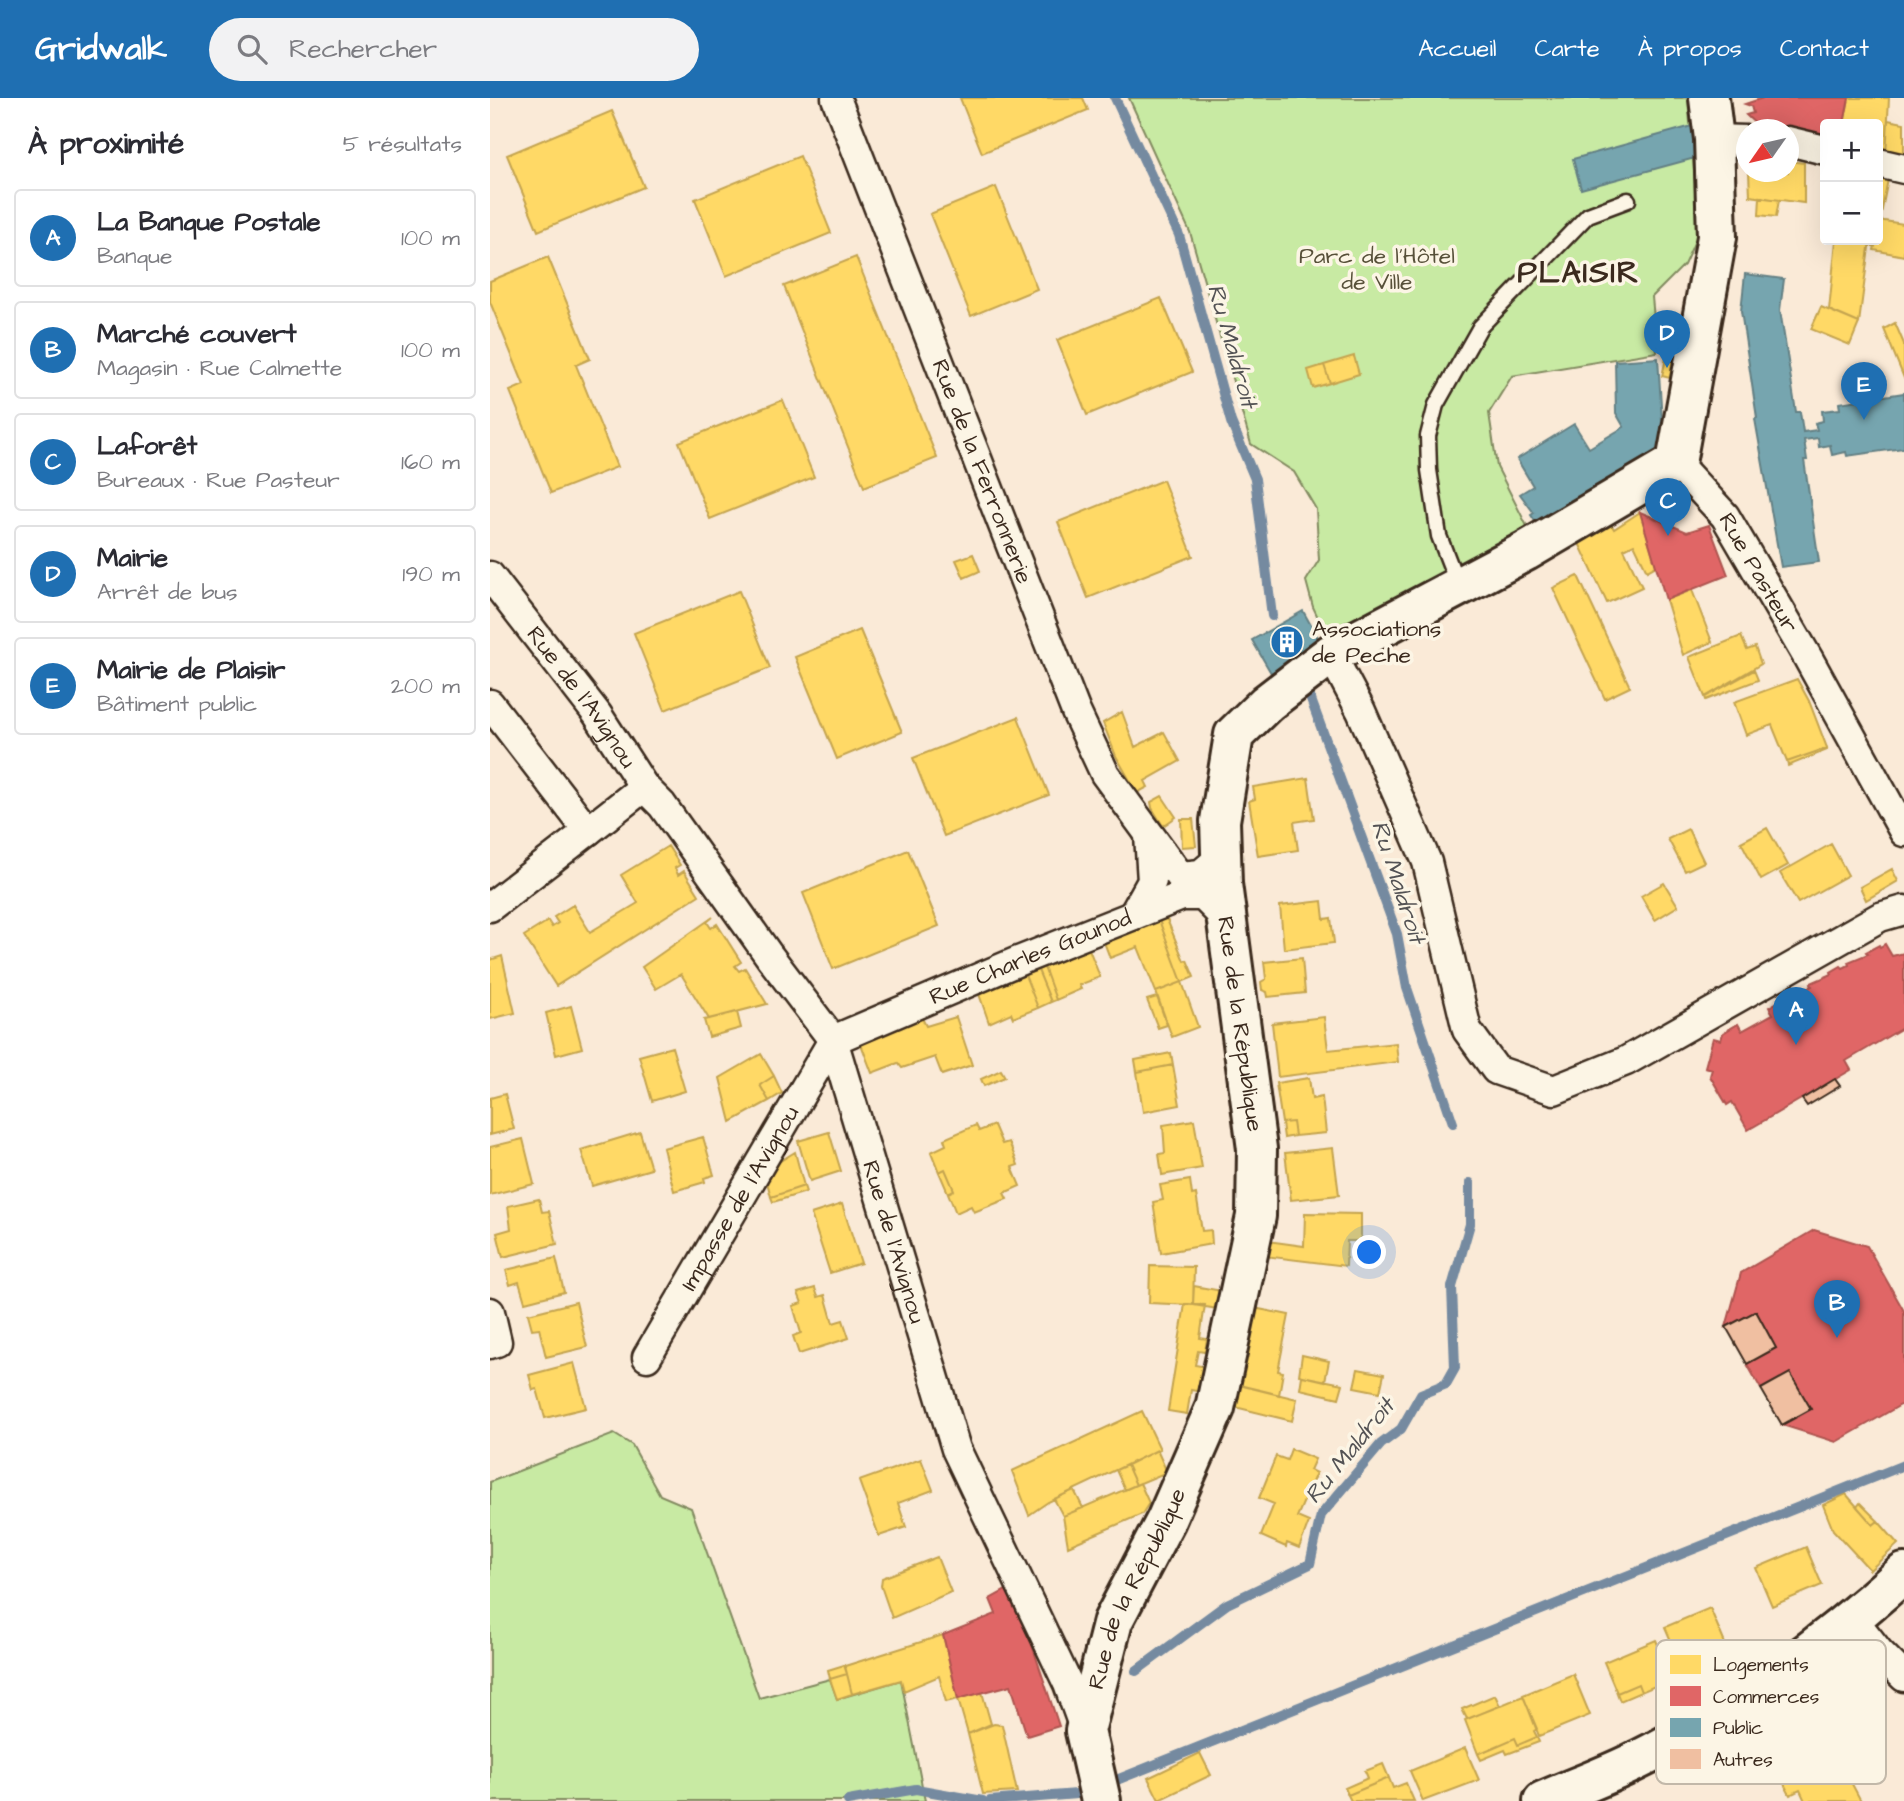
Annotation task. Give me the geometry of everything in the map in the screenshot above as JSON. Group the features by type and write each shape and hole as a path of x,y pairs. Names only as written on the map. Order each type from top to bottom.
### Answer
{"street":[{"name":"Rue de la Ferronnerie","path":"836,98 1076,712 1105,774 1180,876 1201,874 1221,857"},
{"path":"1675,463 1717,237 1730,140 1709,98"},
{"path":"1799,144 1820,149"},
{"path":"1883,164 1904,169"},
{"name":"Rue de la République","path":"1101,1801 1085,1731 1114,1621 1166,1520 1215,1408 1256,1216 1257,1149 1224,917 1221,857 1220,821 1234,735 1267,703 1331,654 1458,587 1675,463"},
{"name":"Rue Pasteur","path":"1675,463 1725,516 1808,658 1904,832"},
{"name":"Rue de l'Avignou","path":"490,576 597,714 644,787 662,804 770,957 833,1040 956,1449 1068,1684 1085,1731"},
{"path":"1331,654 1361,711 1427,862 1468,1030 1496,1070 1554,1090 1626,1061 1881,917 1904,910"},
{"path":"490,704 588,831"},
{"name":"Rue de l'Avignou","path":"490,907 644,787"},
{"path":"1133,915 1152,881 1149,833"},
{"name":"Rue Charles Gounod","path":"833,1040 1182,897 1203,896 1224,917"},
{"name":"Impasse de l'Avignou","path":"647,1357 833,1040"},
{"path":"490,1312 497,1342 490,1345"},
{"path":"1825,1640 1904,1573"},
{"path":"1853,1619 1869,1640"},
{"path":"1886,1660 1904,1677"},
{"path":"1543,1801 1632,1763 1656,1750"}],"lane":[{"path":"1458,587 1439,536 1429,470 1428,436 1436,405 1480,327 1588,215 1628,200"}],"green space":[{"name":"Parc de l'Hôtel de Ville","path":"1129,98 1688,98 1699,232 1684,265 1652,297 1657,352 1512,376 1489,413 1497,467 1530,532 1330,643 1313,607 1306,581 1319,560 1316,509 1294,472 1251,444 1190,232"},
{"path":"614,1434 632,1445 660,1495 691,1508 759,1698 830,1679 837,1699 901,1680 925,1801 490,1801 490,1482"}],"building: Logements":[{"path":"960,98 1083,98 1088,110 982,153"},
{"path":"1849,98 1889,98 1886,155 1883,154 1883,119 1845,119"},
{"path":"612,111 644,187 538,231 507,155"},
{"path":"1888,120 1904,123 1904,159 1886,155"},
{"path":"800,156 831,233 726,276 695,199"},
{"path":"1799,162 1804,163 1804,203 1750,196 1749,182 1799,182"},
{"path":"1883,178 1888,179 1883,205"},
{"path":"996,187 1037,289 971,316 930,214"},
{"path":"1760,197 1779,200 1776,217 1759,215"},
{"path":"1883,221 1904,224 1904,256 1874,250 1875,246 1869,245 1883,245"},
{"path":"1836,245 1869,245 1859,323 1829,310"},
{"path":"548,257 590,359 576,365 617,467 551,493 510,391 524,385 490,302 490,281"},
{"path":"856,257 937,458 864,487 784,286"},
{"path":"1161,298 1192,372 1087,415 1057,340"},
{"path":"1821,307 1859,323 1850,345 1811,329"},
{"path":"1895,323 1904,344 1904,378 1884,329"},
{"path":"1354,356 1359,374 1330,383 1324,365"},
{"path":"1666,358 1673,359 1670,378 1662,376"},
{"path":"1324,365 1330,383 1313,388 1308,370"},
{"path":"783,400 814,477 710,519 679,442"},
{"path":"1163,480 1193,556 1088,598 1058,522"},
{"path":"1640,512 1656,566 1647,571 1634,544 1624,549 1642,587 1607,603 1578,541 1611,524 1614,529"},
{"path":"973,554 980,571 964,578 956,560"},
{"path":"1578,576 1630,687 1605,699 1553,588"},
{"path":"1692,590 1712,642 1683,655 1666,600"},
{"path":"739,591 770,668 665,710 634,633"},
{"path":"860,630 902,732 837,759 795,657"},
{"path":"1741,636 1747,650 1755,647 1761,664 1705,697 1689,657"},
{"path":"1754,670 1758,680 1706,700 1705,697"},
{"path":"1797,679 1809,701 1827,748 1787,762 1772,725 1746,735 1734,702"},
{"path":"1122,712 1135,747 1164,732 1180,761 1145,781 1148,787 1137,793 1116,756 1103,723"},
{"path":"1018,717 1049,795 944,836 913,758"},
{"path":"1827,750 1788,766 1787,762"},
{"path":"1308,778 1314,819 1294,822 1298,850 1258,856 1249,801 1255,799 1253,787"},
{"path":"1162,796 1176,817 1163,826 1151,802"},
{"path":"1181,819 1193,819 1196,846 1182,847"},
{"path":"1767,828 1788,865 1761,880 1741,842"},
{"path":"1688,829 1704,862 1685,871 1668,839"},
{"path":"1831,844 1848,875 1798,903 1780,873"},
{"path":"668,846 680,865 675,868 678,875 684,871 699,895 556,986 524,936 548,921 552,927 558,923 554,917 573,905 590,932 638,903 621,875"},
{"path":"908,850 939,926 833,969 803,893"},
{"path":"1892,869 1898,881 1866,900 1860,887"},
{"path":"1664,883 1678,906 1655,920 1641,896"},
{"path":"1322,901 1324,919 1331,918 1334,943 1284,949 1280,906"},
{"path":"713,917 707,922 711,928 717,924 741,962 735,966 739,971 745,968 767,1004 709,1019 681,974 656,989 642,967"},
{"path":"1166,917 1184,961 1187,960 1194,977 1182,982 1159,920"},
{"path":"1159,920 1182,982 1156,992 1138,947 1110,958 1104,942"},
{"path":"1089,949 1100,977 1079,985 1081,989 1056,1000 1044,967"},
{"path":"502,956 515,1013 490,1019 490,960"},
{"path":"1302,958 1305,993 1268,997 1267,992 1262,990 1261,982 1266,979 1264,962"},
{"path":"1044,967 1056,1000 1051,1002 1038,970"},
{"path":"1038,970 1051,1002 1038,1008 1025,975"},
{"path":"1025,975 1038,1008 1013,1018 1011,1013 989,1023 979,994"},
{"path":"1182,982 1198,1027 1172,1037 1156,992"},
{"path":"1157,997 1167,1025 1158,1028 1147,1000"},
{"path":"571,1006 582,1048 556,1055 546,1013"},
{"path":"737,1012 741,1028 709,1037 704,1020"},
{"path":"956,1017 972,1065 942,1075 935,1057 902,1068 898,1063 872,1073 861,1044 922,1018 926,1026"},
{"path":"1324,1017 1328,1050 1396,1043 1398,1062 1278,1077 1272,1023"},
{"path":"672,1047 685,1091 652,1101 639,1056"},
{"path":"1171,1053 1173,1065 1137,1072 1135,1060"},
{"path":"761,1054 774,1076 760,1085 769,1101 731,1122 720,1078"},
{"path":"1173,1065 1180,1105 1143,1112 1137,1072"},
{"path":"1001,1070 1005,1077 984,1086 981,1079"},
{"path":"774,1076 782,1093 769,1101 760,1085"},
{"path":"1309,1078 1312,1099 1322,1097 1326,1133 1295,1136 1293,1122 1282,1123 1276,1083"},
{"path":"505,1094 514,1129 490,1135 490,1098"},
{"path":"1194,1120 1202,1168 1162,1175 1159,1154 1165,1153 1163,1125"},
{"path":"1293,1122 1295,1136 1284,1138 1282,1123"},
{"path":"976,1125 979,1131 994,1125 1002,1144 1009,1142 1018,1165 1012,1167 1020,1186 1004,1193 1007,1199 974,1212 971,1206 956,1213 948,1193 954,1190 945,1169 939,1172 931,1152 946,1145 944,1139"},
{"path":"640,1132 651,1169 592,1186 581,1150"},
{"path":"829,1132 841,1171 810,1181 798,1141"},
{"path":"703,1137 714,1175 704,1178 705,1182 674,1191 663,1148"},
{"path":"523,1139 534,1184 490,1195 490,1147"},
{"path":"1333,1148 1339,1195 1291,1200 1285,1153"},
{"path":"795,1152 804,1186 771,1197 764,1171"},
{"path":"945,1169 954,1190 948,1193 939,1172"},
{"path":"1190,1180 1192,1195 1196,1194 1202,1231 1211,1230 1212,1244 1161,1253 1153,1202 1163,1200 1160,1185"},
{"path":"804,1186 806,1192 773,1202 771,1197"},
{"path":"539,1199 542,1212 549,1211 557,1244 503,1257 497,1233 511,1229 508,1206"},
{"path":"842,1204 861,1263 830,1273 811,1214"},
{"path":"1305,1213 1361,1214 1361,1241 1347,1241 1346,1266 1264,1256 1268,1241 1304,1246"},
{"path":"556,1258 564,1292 525,1302 519,1282 510,1285 506,1270"},
{"path":"1150,1266 1194,1267 1193,1305 1149,1303"},
{"path":"1194,1286 1222,1291 1218,1309 1193,1305"},
{"path":"815,1288 818,1297 825,1295 833,1323 843,1320 849,1338 799,1354 793,1336 801,1333 793,1306 802,1303 798,1293"},
{"path":"576,1302 587,1347 546,1357 539,1328 532,1329 528,1314"},
{"path":"1185,1304 1205,1305 1200,1338 1207,1339 1205,1352 1198,1351 1195,1365 1207,1367 1202,1392 1191,1390 1187,1414 1168,1411"},
{"path":"1254,1308 1289,1315 1278,1371 1283,1372 1279,1395 1239,1385"},
{"path":"1302,1355 1329,1361 1325,1381 1299,1375"},
{"path":"574,1363 586,1408 545,1418 537,1389 533,1390 529,1375"},
{"path":"1358,1369 1384,1374 1380,1392 1354,1387"},
{"path":"1302,1376 1343,1384 1339,1398 1300,1389"},
{"path":"1239,1385 1297,1399 1292,1421 1235,1407"},
{"path":"1142,1411 1160,1449 1048,1502 1029,1515 1012,1471"},
{"path":"1291,1449 1315,1459 1310,1470 1316,1473 1297,1517 1309,1522 1299,1548 1287,1543 1286,1547 1261,1536 1274,1504 1259,1498 1276,1456 1287,1460"},
{"path":"1157,1450 1167,1472 1136,1485 1127,1465"},
{"path":"921,1459 933,1490 898,1503 906,1527 879,1536 859,1481"},
{"path":"1127,1465 1136,1485 1125,1490 1116,1470"},
{"path":"1140,1483 1149,1503 1142,1514 1068,1546 1063,1516"},
{"path":"1074,1490 1083,1508 1063,1516 1054,1499"},
{"path":"1846,1494 1873,1525 1878,1521 1898,1544 1870,1570 1833,1530 1823,1505"},
{"path":"1860,1503 1878,1521 1873,1525 1857,1507"},
{"path":"1806,1547 1822,1585 1772,1606 1756,1568"},
{"path":"937,1557 951,1592 892,1618 881,1586 882,1578"},
{"path":"1710,1608 1723,1640 1671,1640 1665,1627"},
{"path":"943,1635 958,1699 946,1702 939,1676 904,1691 901,1680 852,1694 845,1666"},
{"path":"1656,1640 1656,1686 1641,1692 1638,1684 1617,1693 1604,1662"},
{"path":"844,1665 847,1674 830,1679 828,1670"},
{"path":"847,1674 852,1694 837,1699 830,1679"},
{"path":"1573,1674 1590,1715 1539,1736 1523,1695"},
{"path":"1638,1684 1641,1692 1620,1701 1617,1693"},
{"path":"982,1692 991,1724 968,1734 958,1699"},
{"path":"1495,1695 1500,1706 1467,1719 1462,1709"},
{"path":"1523,1696 1537,1729 1534,1731 1537,1737 1518,1745 1515,1738 1478,1754 1465,1720"},
{"path":"994,1724 1002,1725 1017,1792 983,1794 968,1734"},
{"path":"1537,1737 1539,1742 1507,1754 1505,1750 1481,1760 1478,1754 1515,1738 1518,1745"},
{"path":"1465,1748 1479,1780 1423,1801 1410,1771"},
{"path":"1200,1753 1211,1775 1159,1800 1148,1778"},
{"path":"1383,1764 1389,1778 1348,1795 1345,1788 1368,1778 1365,1771"},
{"path":"1389,1778 1393,1788 1406,1783 1414,1801 1351,1801 1348,1795"},
{"path":"1784,1784 1852,1784 1861,1801 1805,1801 1800,1790 1790,1795"}],"building: Commerces":[{"path":"1763,98 1849,98 1845,119 1820,119 1820,136 1799,132 1799,119 1750,119 1746,115 1753,113 1751,106 1745,104"},
{"path":"1640,512 1687,532 1709,525 1728,575 1666,600"},
{"path":"1885,944 1892,956 1904,953 1904,1027 1846,1061 1851,1070 1748,1130 1732,1102 1727,1105 1710,1076 1712,1069 1705,1067 1713,1038 1721,1040 1723,1033 1738,1024 1742,1031 1773,1014 1769,1007 1788,996 1792,1003 1808,994 1805,989 1812,986 1811,983"},
{"path":"1814,1230 1867,1246 1904,1311 1904,1403 1836,1442 1782,1425 1811,1409 1790,1373 1761,1389 1747,1364 1776,1348 1756,1311 1726,1327 1741,1273"},
{"path":"1008,1589 1027,1630 1059,1726 1027,1736 1011,1685 958,1699 943,1635 996,1614 990,1599"}],"building: Public":[{"path":"1692,126 1695,158 1581,189 1573,159"},
{"path":"1745,274 1784,279 1780,310 1796,412 1800,412 1803,432 1817,430 1815,423 1823,421 1822,411 1840,409 1839,403 1904,393 1904,448 1847,456 1846,452 1832,455 1830,445 1819,447 1818,438 1804,440 1807,460 1804,460 1819,562 1781,567 1755,419 1757,418 1741,311"},
{"path":"1658,358 1664,452 1540,529 1531,515 1534,513 1520,494 1533,486 1517,459 1574,424 1589,448 1624,427 1616,413 1615,361"},
{"name":"Associations de Peche","path":"1303,611 1322,645 1271,673 1252,640"}],"building: Autres":[{"path":"1835,1079 1840,1086 1807,1106 1802,1099"},
{"path":"1756,1311 1776,1348 1747,1364 1726,1327"},
{"path":"1790,1373 1811,1409 1782,1425 1761,1389"}],"waterway":[{"name":"Ru Maldroit","path":"1115,98 1179,235 1231,422 1255,479 1272,616"},
{"name":"Ru Maldroit","path":"1310,697 1397,934 1407,988 1453,1123"},
{"name":"Ru Maldroit","path":"1136,1671 1227,1604 1310,1564 1321,1515 1381,1444 1401,1429 1421,1394 1446,1384 1455,1368 1452,1287 1470,1224 1470,1183"},
{"path":"1114,1781 1904,1465"},
{"name":"Ru Maldroit","path":"848,1801 916,1789 983,1801"},
{"name":"Ru Maldroit","path":"990,1801 1077,1794"}],"place":[{"name":"Mairie","path":"1667,368"},
{"name":"Mairie de Plaisir","path":"1864,420"},
{"name":"Laforêt","path":"1668,536"},
{"name":"Associations de Peche","path":"1287,642"},
{"name":"La Banque Postale","path":"1796,1045"},
{"name":"Marché couvert","path":"1837,1338"}],"district":[{"name":"PLAISIR","path":"1579,273"}]}
